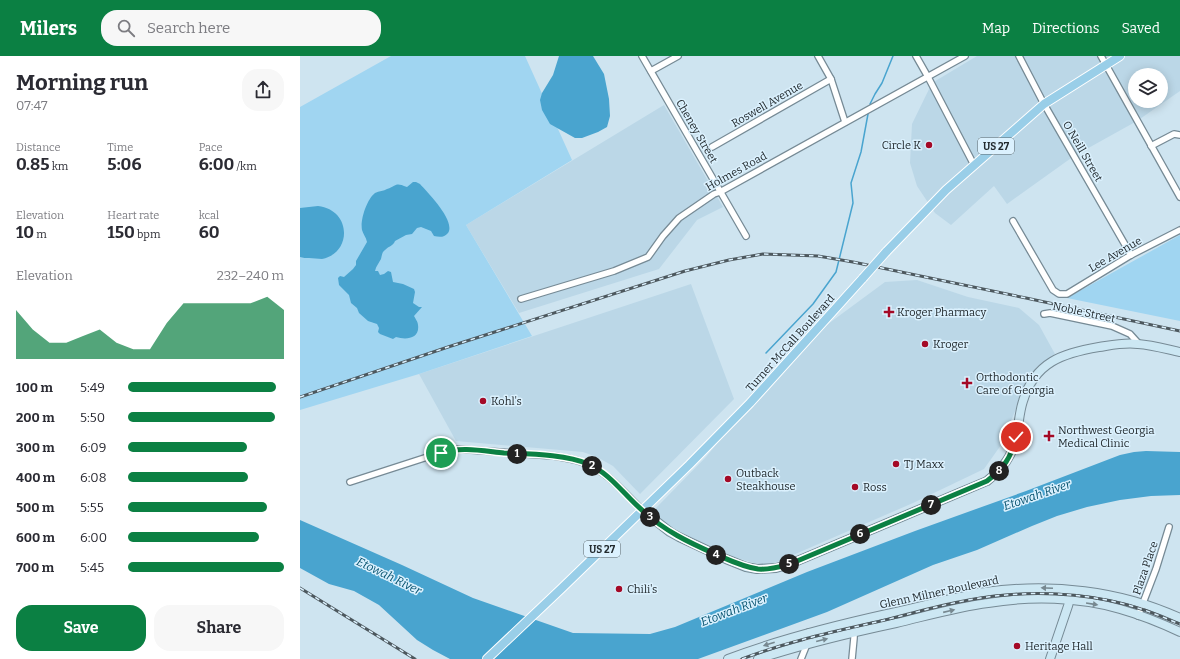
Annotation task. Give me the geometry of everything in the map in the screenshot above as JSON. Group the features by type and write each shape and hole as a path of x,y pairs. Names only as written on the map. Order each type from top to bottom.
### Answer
{"main road":[{"name":"Turner McCall Boulevard","path":"487,659 689,465 750,403 886,252 946,190 1044,104 1120,56"}],"street":[{"name":"Cheney Street","path":"642,56 746,236"},
{"path":"651,71 678,56"},
{"path":"818,56 831,79 845,122"},
{"path":"916,56 974,165"},
{"name":"Holmes Road","path":"521,299 614,271 648,257 663,236 679,218 714,194 965,56"},
{"name":"O Neill Street","path":"1018,56 1131,255"},
{"path":"1101,56 1180,197"},
{"name":"Roswell Avenue","path":"712,147 831,79"},
{"path":"1151,146 1174,134 1180,135"},
{"name":"Noble Street","path":"1013,220 1053,290 1059,294"},
{"name":"Lee Avenue","path":"1059,294 1067,294 1131,255 1180,230"},
{"name":"Noble Street","path":"1044,314 1050,313 1112,326 1130,334 1139,344"},
{"path":"350,482 449,450 457,449 569,458 588,464 603,472 642,510 670,532 679,537 746,567 764,569 776,568 790,564 987,481 1006,463 1013,451 1023,400 1032,382 1038,373 1062,355 1085,349 1124,344 1139,344 1180,352"},
{"name":"Plaza Place","path":"1138,616 1156,569 1169,526"},
{"name":"Glenn Milner Boulevard","path":"728,659 809,632 983,592 1038,588 1072,590 1110,596 1143,604 1180,618"},
{"path":"1050,659 1072,590"},
{"name":"Glenn Milner Boulevard","path":"758,659 806,644 854,632 988,603 1014,600 1070,600 1114,608 1178,632"},
{"path":"852,659 854,622"},
{"path":"801,659 809,632"}],"shaded area":[{"path":"391,56 525,56 572,160 466,225 532,336 419,374 300,410 300,107"},
{"path":"977,56 1180,56 1180,91 1168,99 1168,68 1128,68 1128,108 1156,108 1137,121 1074,156 1007,204 994,186 951,225 935,213 917,186 910,163 912,124 932,83"},
{"path":"664,105 723,207 697,220 659,269 519,313 466,225"},
{"path":"1180,235 1180,321 1067,298"},
{"path":"917,280 968,297 1019,308 1039,325 1055,354 1030,375 1001,445 984,469 913,503 770,565 754,563 734,557 674,530 656,517 654,513 655,509 706,457 750,403 809,338 885,282"},
{"path":"691,284 734,399 640,494 613,466 597,457 583,452 456,441 419,374"}],"water":[{"path":"559,56 593,56 604,74 609,99 610,116 607,127 582,138 575,138 550,124 542,110 540,100 542,93 553,75"},
{"path":"413,182 420,184 440,207 448,222 449,228 446,235 440,237 434,236 431,231 421,227 417,228 412,234 406,235 395,241 384,251 375,271 378,271 380,275 388,271 391,272 393,282 403,284 414,289 415,292 413,303 419,307 422,307 414,316 418,325 418,330 415,336 408,338 396,337 393,339 380,334 378,332 379,328 377,324 368,321 359,313 357,308 351,303 349,295 339,285 338,278 340,276 344,277 353,269 367,242 362,230 362,221 369,200 372,196 375,193 397,185 407,187"},
{"path":"318,206 329,209 337,215 342,223 344,232 343,241 339,249 332,255 322,259 300,257 300,208"},
{"name":"Etowah River","path":"1146,451 1180,452 1180,495 1151,496 1120,500 1087,507 1057,516 977,550 933,565 827,612 698,659 450,659 417,640 379,605 354,591 329,584 300,568 300,520 473,598 573,633 650,634 675,627 807,572 1120,455"}],"waterway":[{"path":"870,104 882,83 893,56"},
{"path":"766,353 813,304 836,272 853,203 851,183 861,152 868,114"}],"railway":[{"path":"300,397 448,347 685,271 729,260 763,254 818,256 853,262 1180,331"},
{"path":"300,588 415,659"},
{"path":"742,659 777,647 831,632 930,608 1006,595 1057,594 1091,597 1125,604 1180,624"}],"place":[{"name":"Circle K","path":"929,145"},
{"name":"Kroger Pharmacy","path":"889,312"},
{"name":"Kroger","path":"925,344"},
{"name":"Orthodontic Care of Georgia","path":"967,383"},
{"name":"Kohl's","path":"483,401"},
{"name":"Northwest Georgia Medical Clinic","path":"1049,436"},
{"name":"TJ Maxx","path":"896,464"},
{"name":"Outback Steakhouse","path":"728,479"},
{"name":"Ross","path":"855,487"},
{"name":"Chili's","path":"619,589"},
{"name":"Heritage Hall","path":"1017,646"}],"route":[{"path":"441,453 457,449 569,458 588,464 603,472 642,510 670,532 746,567 764,569 776,568 790,564 987,481 1006,463 1013,451 1016,437"}]}
